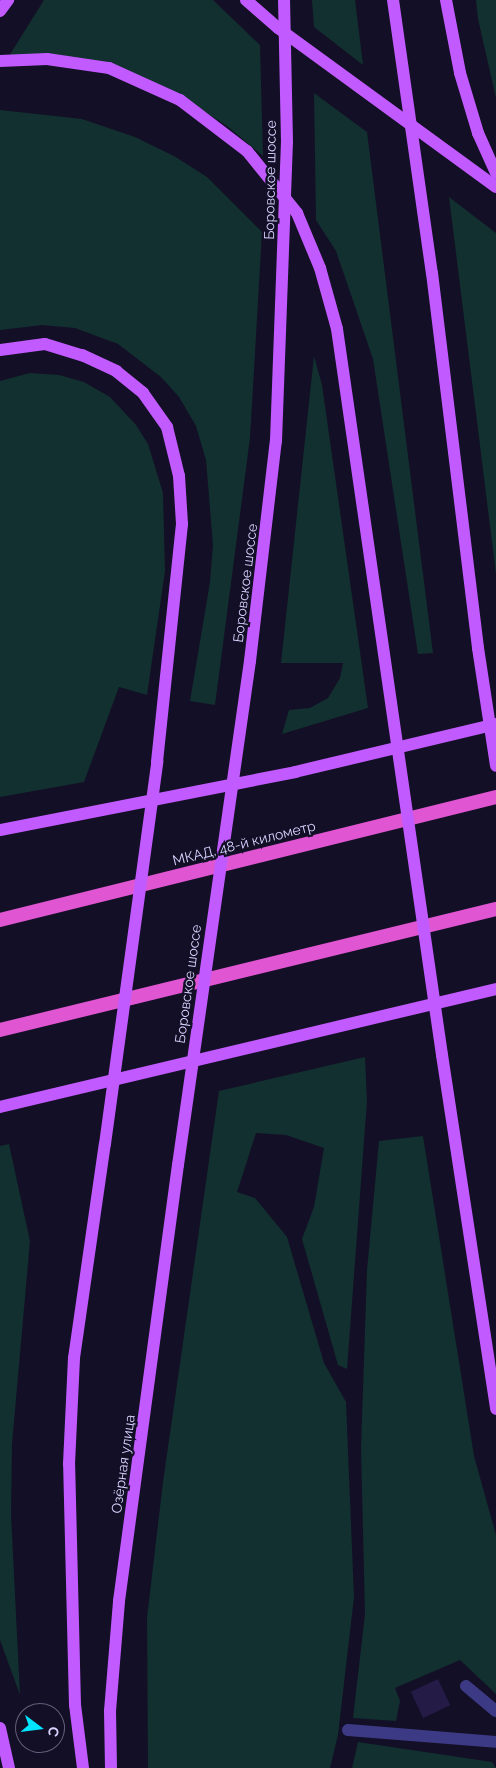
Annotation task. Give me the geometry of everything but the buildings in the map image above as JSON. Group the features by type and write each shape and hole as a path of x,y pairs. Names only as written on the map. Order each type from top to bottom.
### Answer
{"highway":[{"name":"МКАД, 48-й километр","path":"0,920 496,797"},
{"path":"0,1030 496,909"}],"main road":[{"path":"0,11 8,0"},
{"path":"246,0 278,28 496,187"},
{"name":"Боровское шоссе","path":"178,1165 250,661 276,441 287,142 284,0"},
{"path":"393,0 431,263 478,648 496,766"},
{"path":"446,0 460,73 478,133 496,173"},
{"path":"0,61 47,59 109,68 180,100 247,151 297,214 320,268 337,329 442,1055 496,1409"},
{"path":"0,350 45,344 82,355 116,371 143,393 167,427 179,476 182,524 157,762 74,1358 69,1464 75,1705 83,1768"},
{"path":"0,830 294,772 496,724"},
{"path":"0,1107 496,989"},
{"name":"Озёрная улица","path":"111,1768 110,1711 118,1600 178,1165"},
{"path":"0,1728 9,1768"}],"lane":[{"path":"466,1686 496,1711"},
{"path":"348,1730 496,1742"}],"green space":[{"path":"44,0 213,0 260,45 263,156 227,126 188,101 141,78 9,56"},
{"path":"312,0 355,0 363,65 314,27"},
{"path":"476,0 496,0 496,98 478,19"},
{"path":"314,93 367,132 433,653 418,654 373,359 336,251 316,220"},
{"path":"0,110 82,119 135,137 174,156 207,177 262,232 250,438 215,705 190,701 210,582 213,545 206,460 196,426 179,397 161,377 118,344 75,328 42,325 0,330"},
{"path":"449,197 496,233 496,574"},
{"path":"314,356 322,385 368,708 282,734 289,710 310,708 328,698 340,678 343,663 281,663"},
{"path":"30,373 59,375 84,382 110,397 136,425 148,444 163,493 165,571 147,695 119,687 84,782 0,797 0,381"},
{"path":"365,1057 367,1101 347,1369 338,1365 302,1239 314,1207 324,1148 286,1135 256,1133 237,1192 255,1198 287,1237 324,1363 346,1402 354,1597 338,1735 330,1768 148,1768 147,1618 163,1482 219,1091"},
{"path":"423,1136 474,1456 496,1535 496,1694 460,1660 395,1688 400,1701 396,1721 353,1718 365,1614 361,1448 367,1270 379,1141"},
{"path":"9,1144 30,1241 12,1444 11,1514 20,1695 0,1640 0,1146"},
{"path":"358,1742 492,1762 496,1768 352,1768"}]}
